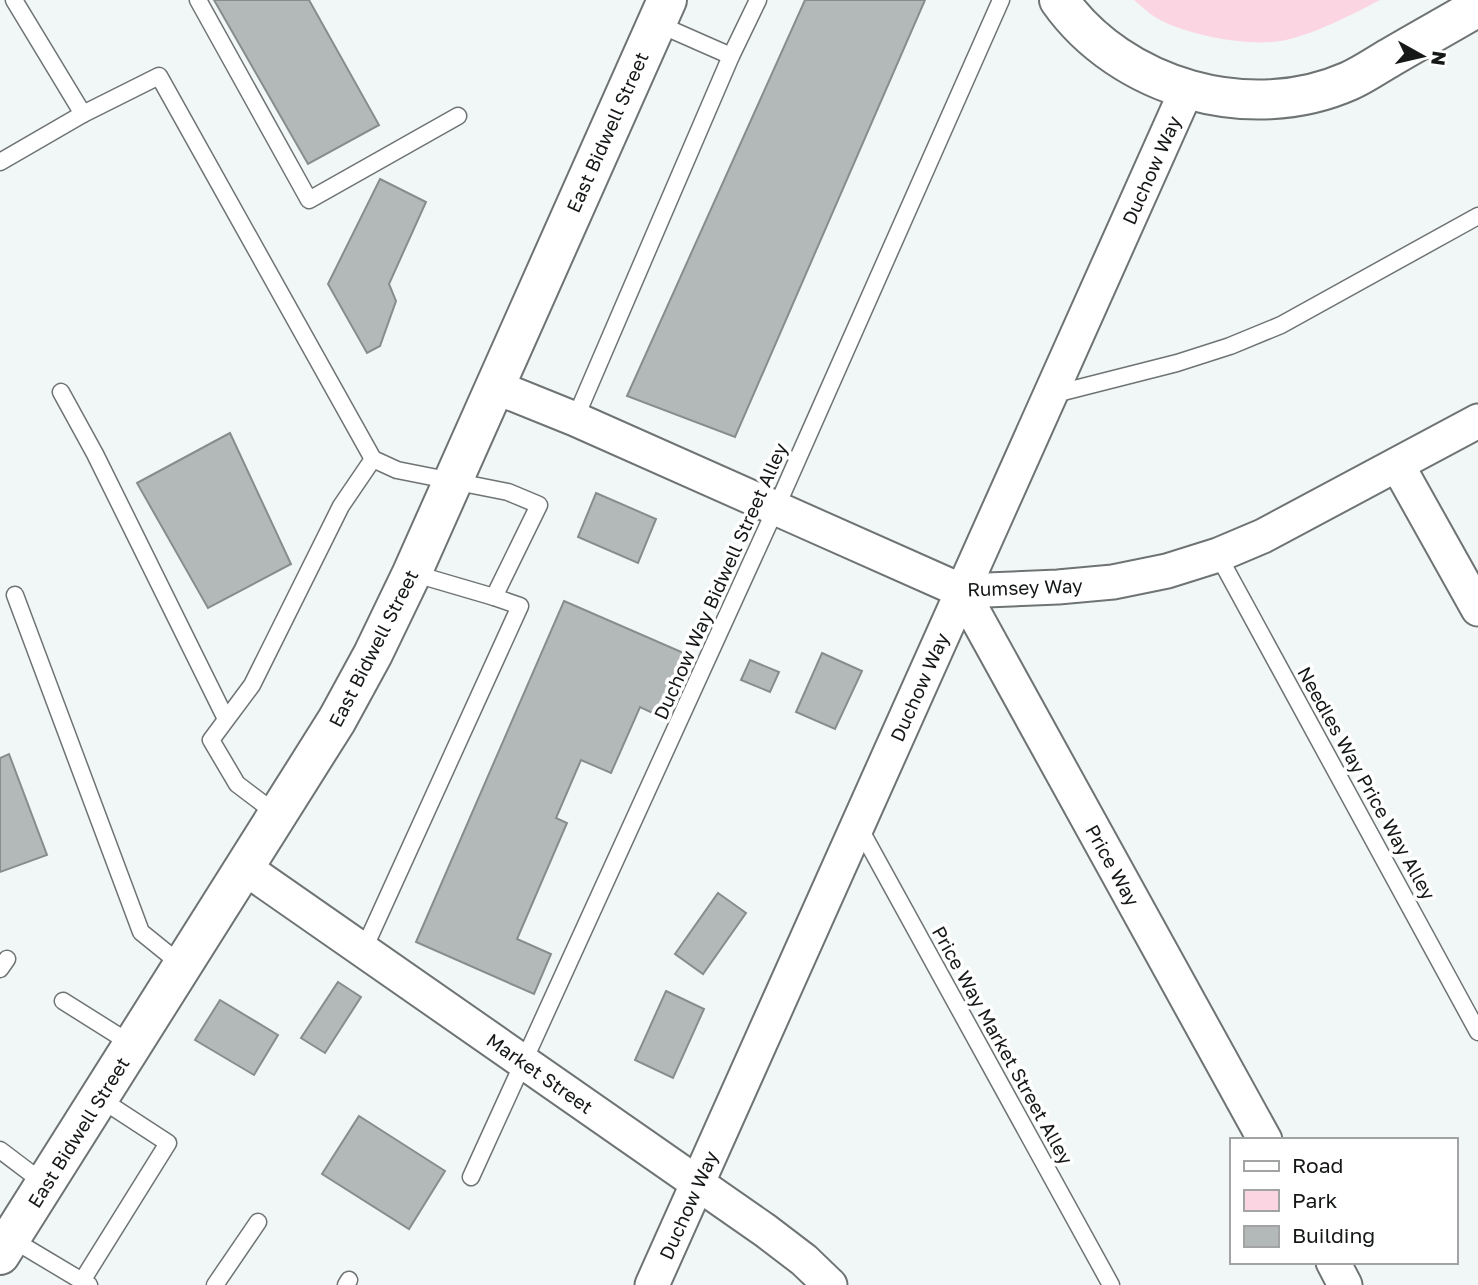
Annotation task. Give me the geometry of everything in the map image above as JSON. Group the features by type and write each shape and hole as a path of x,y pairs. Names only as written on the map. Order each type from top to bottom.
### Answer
{"main road":[{"path":"1059,0 1081,27 1100,44 1143,72 1205,94 1250,99 1301,95 1350,81 1478,7"},
{"name":"East Bidwell Street","path":"5,1246 279,816 373,654 412,573 661,12"}],"street":[{"name":"Duchow Way","path":"652,1285 1187,89"},
{"name":"Rumsey Way","path":"494,386 575,419 962,591 1113,582 1167,571 1218,555 1263,536 1478,421"},
{"path":"1398,466 1478,609"},
{"name":"Price Way","path":"962,591 1264,1138"},
{"name":"Market Street","path":"245,868 804,1260 830,1285"},
{"path":"1334,1264 1345,1285"}],"lane":[{"path":"0,4 6,0"},
{"path":"14,0 83,114"},
{"path":"198,0 309,200 458,116"},
{"path":"575,419 731,56 758,0"},
{"name":"Duchow Way Bidwell Street Alley","path":"471,1177 776,508 1001,0"},
{"path":"661,12 731,56"},
{"path":"0,162 83,114 159,76 373,459 397,470 508,492 539,505 494,597"},
{"path":"1050,395 1177,363 1230,346 1280,324 1478,216"},
{"path":"61,392 95,454 226,719"},
{"path":"279,816 237,784 211,740 252,685 341,506 373,459"},
{"name":"Needles Way Price Way Alley","path":"1218,555 1478,1032"},
{"path":"363,951 520,606 412,573"},
{"path":"15,595 141,932 183,966"},
{"name":"Price Way Market Street Alley","path":"858,825 1111,1285"},
{"path":"63,1001 133,1045"},
{"path":"5,1246 85,1284 168,1143 99,1098"},
{"path":"0,1150 45,1184"},
{"path":"215,1285 258,1222"}],"green space":[{"path":"1134,0 1380,0 1310,33 1286,40 1255,42 1219,38 1183,29 1155,17"}],"building":[{"path":"214,0 309,0 379,125 308,164"},
{"path":"805,0 925,0 735,437 627,396"},
{"path":"380,179 426,202 389,284 396,301 380,346 367,353 328,284"},
{"path":"230,433 291,564 208,608 137,483"},
{"path":"596,493 656,519 638,563 578,537"},
{"path":"564,601 686,654 659,716 640,707 611,773 581,760 556,818 567,823 517,939 551,954 534,994 416,942"},
{"path":"822,653 862,671 835,729 796,712"},
{"path":"750,660 779,672 770,692 741,680"},
{"path":"9,754 47,855 0,872 0,758"},
{"path":"718,893 746,913 703,974 675,954"},
{"path":"338,982 361,997 325,1053 301,1038"},
{"path":"666,991 704,1009 673,1078 635,1060"},
{"path":"220,1000 278,1035 254,1075 195,1040"},
{"path":"359,1116 445,1171 409,1229 322,1174"}]}
